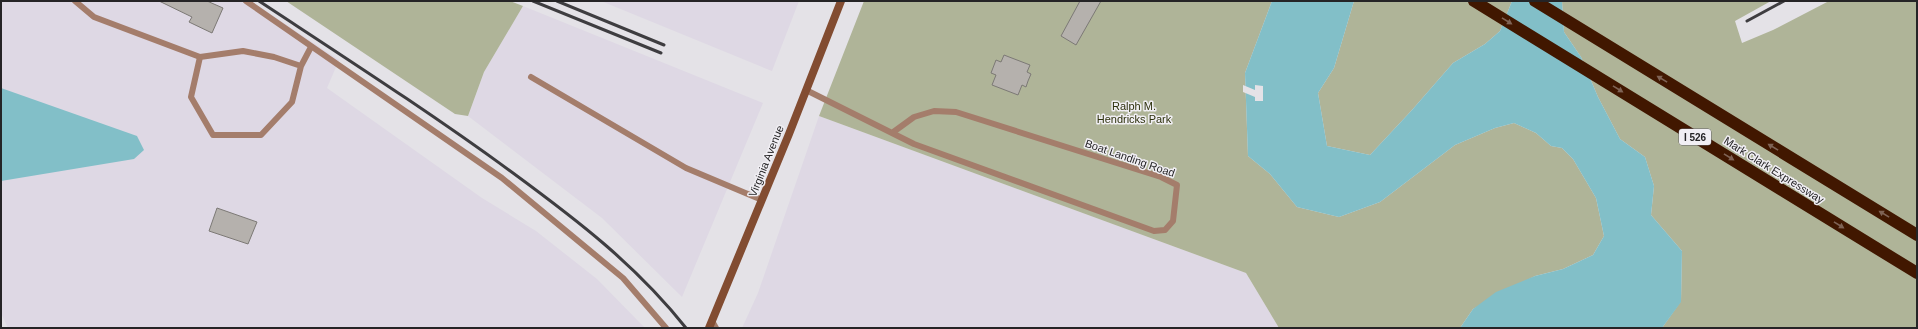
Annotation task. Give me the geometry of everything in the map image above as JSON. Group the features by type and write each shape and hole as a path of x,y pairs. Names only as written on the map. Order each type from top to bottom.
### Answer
{"highway":[{"name":"Mark Clark Expressway","path":"1474,1 1917,273"},
{"name":"Mark Clark Expressway","path":"1535,1 1917,235"}],"main road":[{"name":"Virginia Avenue","path":"712,326 841,1"}],"lane":[{"path":"75,1 94,17 200,57 243,51 274,57 301,66"},
{"path":"246,1 502,178 623,278 666,328"},
{"path":"200,57 191,98 213,136 261,135 292,102 301,66 311,47"},
{"path":"531,77 686,168 762,200"},
{"name":"Boat Landing Road","path":"806,90 892,133 914,144 1154,231 1165,230 1173,221 1177,185 1161,177 1010,128 956,112 934,112 914,117 892,133"}],"shaded area":[{"path":"1,1 251,1 339,60 327,88 482,198 536,231 597,279 645,328 8,328 1,313"},
{"path":"601,1 799,1 772,71"},
{"path":"523,6 763,103 682,297 602,218 468,116 484,72"},
{"path":"819,116 1246,273 1279,328 742,328 758,293"}],"green space":[{"path":"286,1 510,1 523,6 484,72 468,116 455,114"},
{"name":"Ralph M. Hendricks Park","path":"864,1 1272,1 1245,73 1248,156 1270,174 1297,207 1339,217 1380,202 1455,145 1495,128 1514,123 1536,133 1551,146 1562,148 1573,159 1596,198 1604,236 1593,255 1563,269 1535,276 1473,309 1460,328 1279,328 1246,273 819,116"},
{"path":"1354,1 1512,1 1500,31 1485,44 1453,63 1370,155 1327,146 1318,93 1334,68"},
{"path":"1562,1 1771,1 1735,21 1742,43 1773,30 1829,1 1917,1 1917,328 1662,328 1681,301 1682,251 1651,215 1654,186 1645,157 1620,139 1598,97 1581,57 1564,32"}],"water":[{"path":"1272,1 1354,1 1334,68 1318,93 1327,146 1370,155 1453,63 1485,44 1500,31 1512,1 1562,1 1564,32 1581,57 1598,97 1620,139 1645,157 1654,186 1651,215 1682,251 1681,302 1662,328 1460,328 1473,309 1496,292 1535,276 1563,269 1593,255 1604,236 1596,198 1573,159 1562,148 1551,146 1536,133 1514,123 1495,128 1455,145 1380,202 1339,217 1297,207 1270,174 1248,156 1245,73"},
{"path":"1,88 137,136 144,150 134,159 1,181"}],"pier":[{"path":"1243,85 1255,90 1255,85 1263,86 1263,101 1255,101 1255,97 1243,92"}],"building":[{"path":"159,1 207,1 223,8 212,33 189,22 192,17"},
{"path":"1080,1 1101,1 1076,45 1061,36"},
{"path":"1004,55 1030,65 1027,72 1031,74 1026,87 1022,85 1018,95 992,85 996,75 991,73 996,60 1001,62"},
{"path":"217,208 257,222 248,244 209,231"}],"railway":[{"path":"259,1 451,129 560,208 605,244 647,284 686,328"},
{"path":"533,1 661,53"},
{"path":"557,1 664,45"},
{"path":"1747,21 1784,1"}]}
